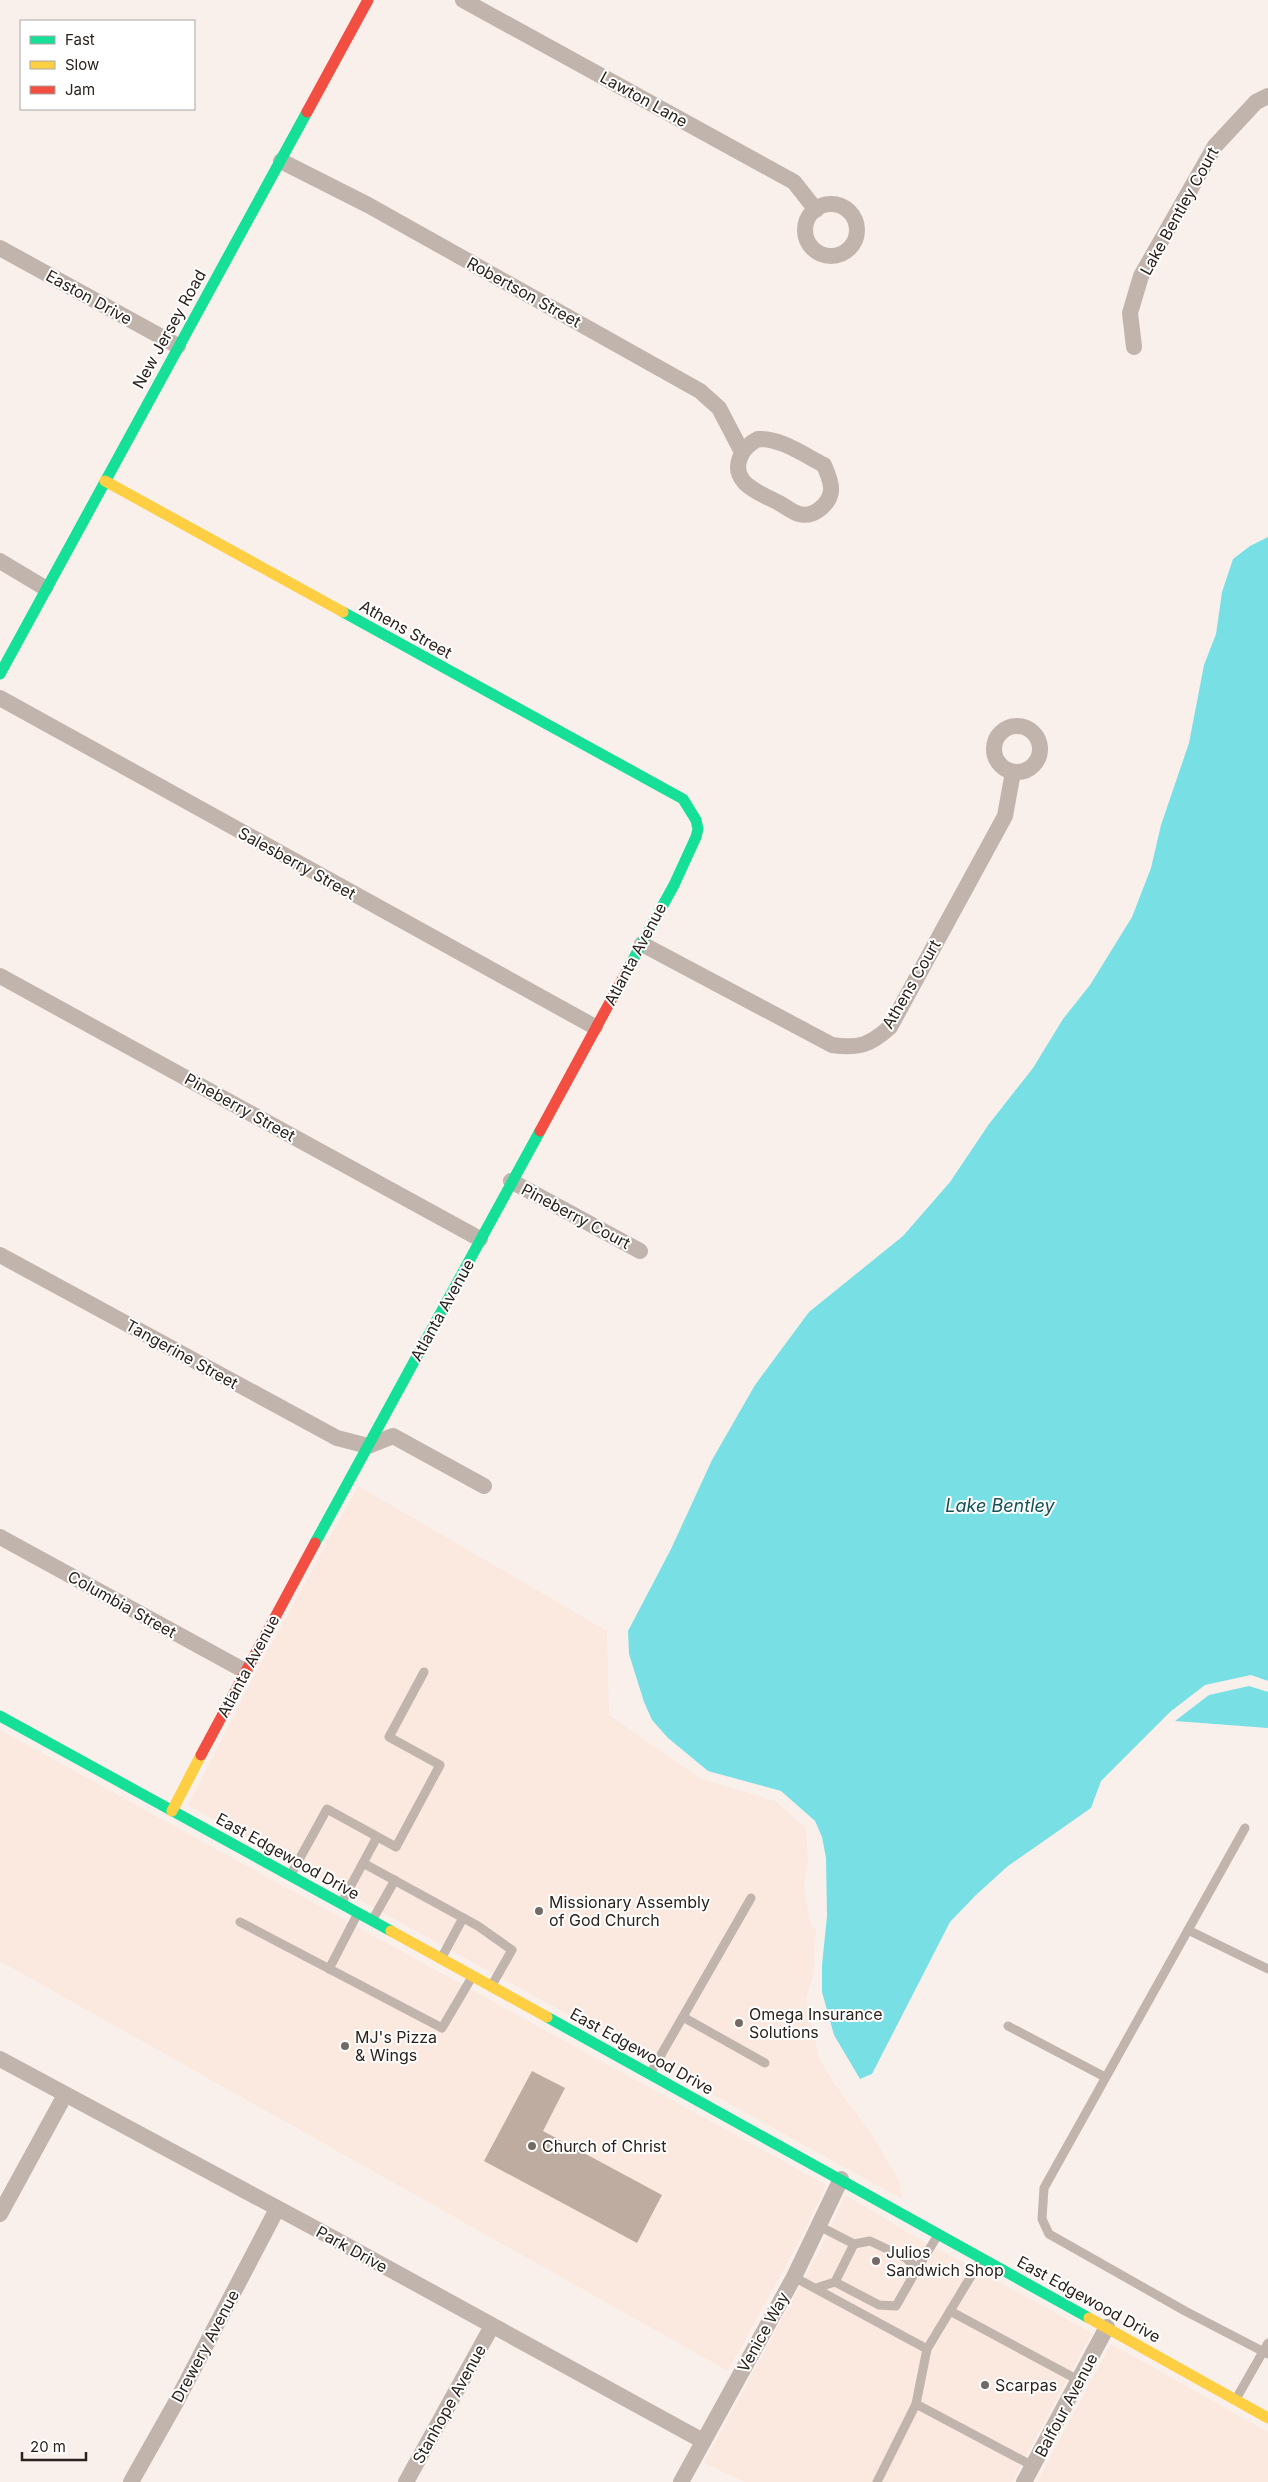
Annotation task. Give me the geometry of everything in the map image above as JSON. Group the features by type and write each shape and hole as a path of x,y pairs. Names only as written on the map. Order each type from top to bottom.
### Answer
{"street":[{"name":"New Jersey Road","path":"0,674 45,588 105,482 368,0"},
{"name":"Lawton Lane","path":"463,0 794,182 816,210"},
{"name":"Lake Bentley Court","path":"1134,347 1130,313 1146,268 1215,146 1256,102 1268,96"},
{"name":"Robertson Street","path":"281,161 368,205 700,391 719,408 742,452"},
{"name":"Easton Drive","path":"0,248 178,346"},
{"path":"758,439 769,439 824,465 830,481 831,491 827,501 820,509 810,514 800,514 752,488 744,482 739,472 738,462 742,452 749,444 758,439"},
{"name":"Athens Street","path":"105,482 683,799 690,807"},
{"path":"0,562 45,588"},
{"name":"Salesberry Street","path":"0,698 595,1028"},
{"name":"Athens Court","path":"642,944 832,1045 852,1048 874,1041 890,1026 1005,816 1013,772"},
{"name":"Atlanta Avenue","path":"172,1811 245,1671 642,944 690,851 698,830 694,810 690,807"},
{"name":"Pineberry Street","path":"0,976 480,1239"},
{"name":"Pineberry Court","path":"511,1181 640,1251"},
{"name":"Tangerine Street","path":"0,1254 337,1438 368,1446"},
{"path":"368,1446 394,1436 484,1486"},
{"name":"Columbia Street","path":"0,1537 245,1671"},
{"name":"East Edgewood Drive","path":"0,1716 841,2179 1268,2418"},
{"name":"Park Drive","path":"0,2059 703,2442"},
{"path":"0,2214 65,2095"},
{"name":"Venice Way","path":"681,2482 794,2277 841,2179"},
{"name":"Drewery Avenue","path":"131,2482 175,2404 277,2209"},
{"name":"Stanhope Avenue","path":"406,2482 492,2326"},
{"name":"Balfour Avenue","path":"1024,2482 1080,2381 1107,2327"}],"lane":[{"path":"290,1876 327,1810 396,1847 440,1765 389,1737 424,1672"},
{"path":"1236,2400 1266,2350 1185,2312 1049,2234 1042,2218 1044,2188 1245,1828"},
{"path":"341,1904 378,1837"},
{"path":"363,1863 464,1918 512,1950 491,1987"},
{"path":"372,1920 395,1880"},
{"path":"650,2074 751,1898"},
{"path":"329,1969 359,1913"},
{"path":"441,1959 464,1918"},
{"path":"240,1922 442,2028 472,1976"},
{"path":"1188,1930 1268,1969"},
{"path":"683,2016 765,2063"},
{"path":"1008,2026 1105,2077"},
{"path":"819,2226 854,2244 870,2241 906,2258 917,2269"},
{"path":"816,2288 835,2282 879,2305 896,2306 939,2234"},
{"path":"835,2282 854,2244"},
{"path":"877,2482 916,2404 927,2349 982,2258"},
{"path":"794,2277 927,2349"},
{"path":"950,2311 1080,2381"},
{"path":"916,2404 1033,2466"}],"shaded area":[{"path":"358,1486 607,1631 609,1715 701,1779 775,1801 806,1828 808,1861 804,1888 811,1926 816,1929 813,1976 806,1998 819,2058 834,2083 870,2132 899,2180 902,2199 188,1805 254,1676"},
{"path":"0,1730 826,2185 804,2232 728,2371 0,1961"},
{"path":"845,2195 907,2232 1092,2333 1012,2482 745,2482 704,2463 824,2242"},
{"path":"1111,2344 1268,2432 1268,2482 1037,2482"}],"water":[{"name":"Lake Bentley","path":"1268,537 1268,1681 1251,1675 1205,1685 1170,1712 1101,1781 1091,1808 1008,1866 976,1895 950,1922 872,2074 860,2079 834,2035 822,1992 822,1965 827,1916 826,1858 822,1837 815,1821 781,1791 708,1771 668,1738 652,1720 644,1702 629,1654 628,1631 671,1549 712,1460 755,1385 809,1312 903,1236 950,1182 989,1124 1033,1068 1063,1019 1090,985 1132,917 1151,868 1161,825 1189,743 1204,665 1216,634 1222,592 1233,559 1250,546"},
{"path":"1249,1686 1268,1692 1268,1728 1175,1721 1209,1695"}],"building":[{"name":"Church of Christ","path":"532,2071 565,2088 543,2131 662,2195 637,2243 484,2161"}],"traffic: fast":[{"path":"0,674 307,112"},
{"path":"343,612 683,799 696,820 698,829 696,837 674,885 629,967"},
{"path":"315,1543 540,1131"},
{"path":"0,1716 391,1931"},
{"path":"547,2017 1089,2318"}],"traffic: slow":[{"path":"105,481 343,612"},
{"path":"172,1811 201,1755"},
{"path":"391,1931 547,2017"},
{"path":"1089,2318 1268,2418"}],"traffic: jam":[{"path":"307,112 368,0"},
{"path":"540,1131 629,967"},
{"path":"201,1755 315,1543"}],"place":[{"name":"Missionary Assembly of God Church","path":"539,1911"},
{"name":"Omega Insurance Solutions","path":"739,2023"},
{"name":"MJ's Pizza & Wings","path":"345,2046"},
{"name":"Church of Christ","path":"532,2146"},
{"name":"Julios Sandwich Shop","path":"876,2261"},
{"name":"Scarpas","path":"985,2385"}]}
